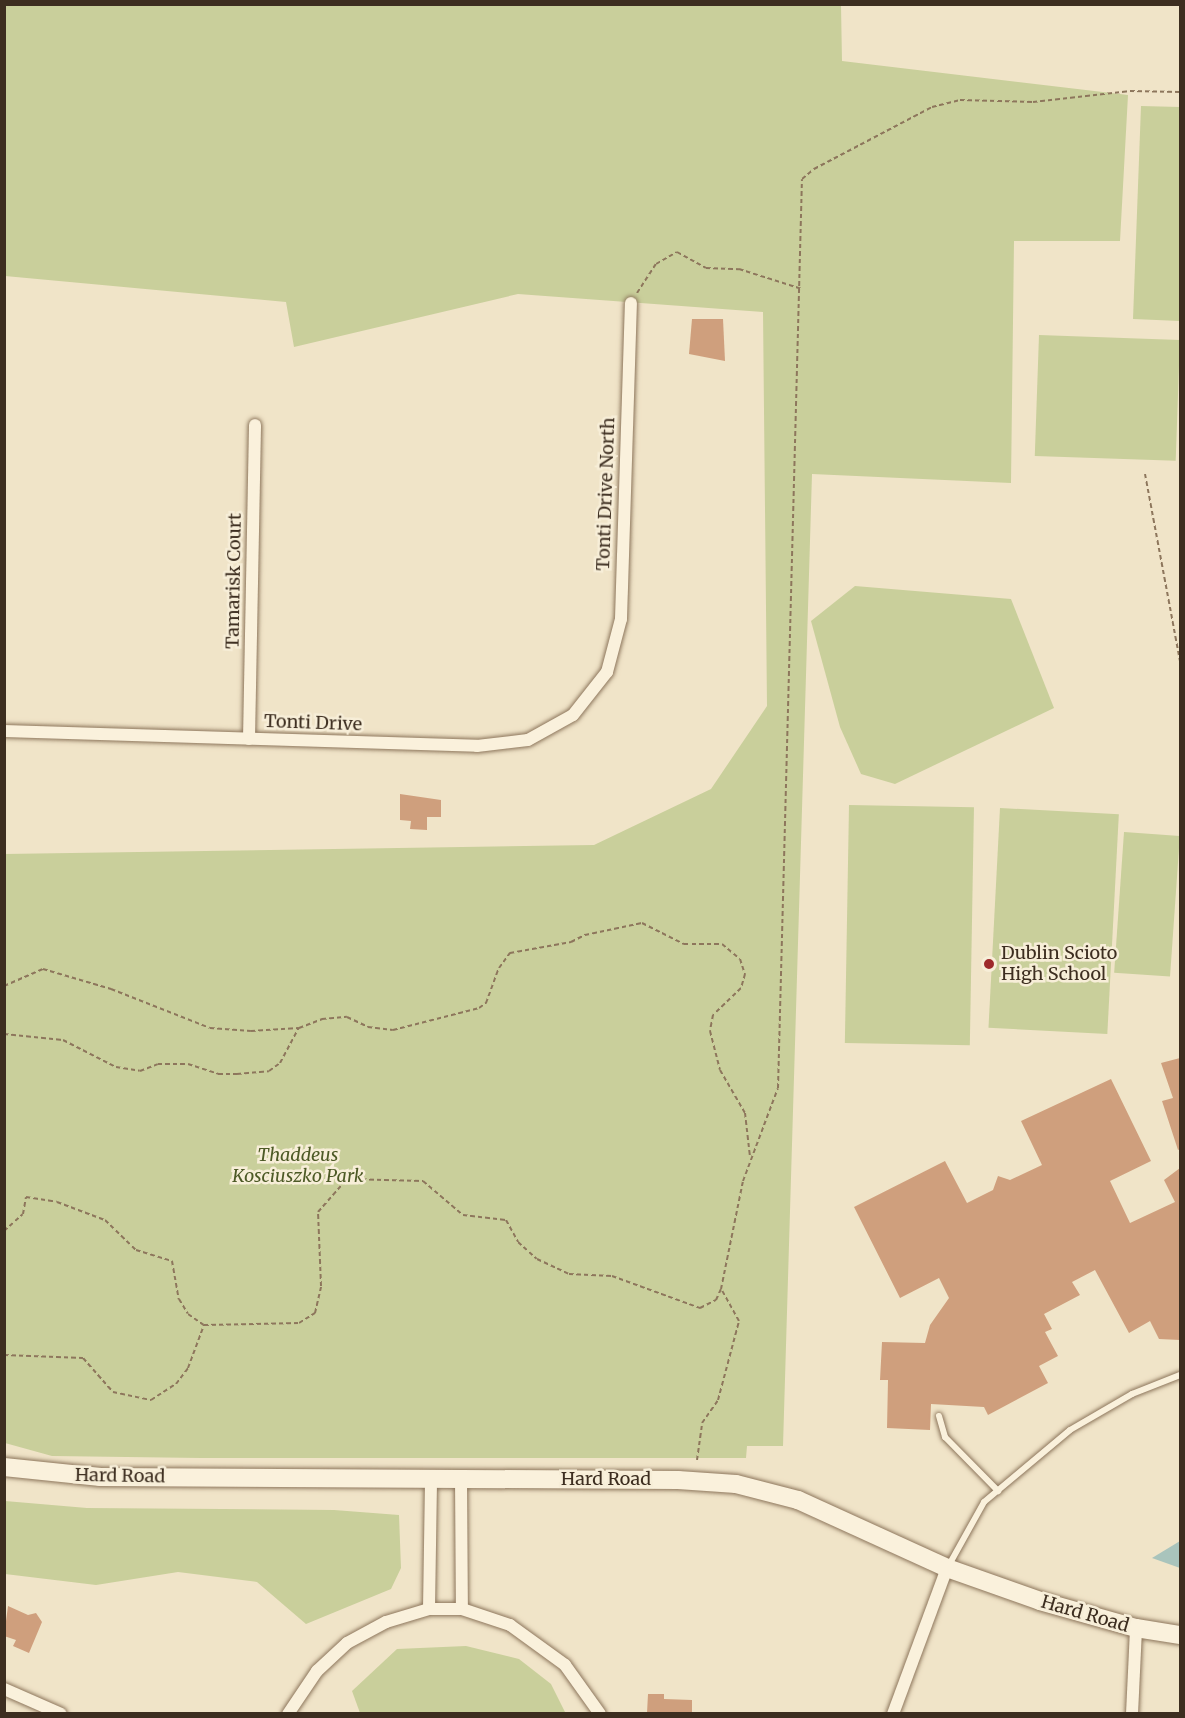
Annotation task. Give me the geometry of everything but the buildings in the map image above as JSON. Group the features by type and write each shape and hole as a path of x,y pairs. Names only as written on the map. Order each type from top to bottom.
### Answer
{"main road":[{"name":"Hard Road","path":"4,1467 100,1477 678,1480 736,1484 809,1504 947,1568 1040,1601 1136,1628 1180,1635"}],"street":[{"name":"Tonti Drive North","path":"598,682 606,672 621,619 631,303"},
{"name":"Tamarisk Court","path":"249,739 255,425"},
{"name":"Tonti Drive","path":"4,731 477,746 528,740 573,715 598,682"},
{"path":"429,1609 431,1478"},
{"path":"461,1478 462,1609"},
{"path":"893,1713 947,1568"},
{"path":"288,1713 317,1671 346,1643 386,1622 429,1609 462,1609 510,1625 545,1648 565,1665 600,1713"},
{"path":"1132,1713 1136,1628"},
{"path":"4,1689 61,1713"}],"lane":[{"path":"947,1568 984,1502 1070,1430 1132,1394 1180,1375"},
{"path":"939,1416 945,1437 998,1491"}],"path":[{"path":"4,1231 23,1214 26,1197 57,1202 105,1220 136,1250 172,1261 179,1299 188,1314 204,1325 299,1323 315,1313 321,1286 318,1212 346,1179 423,1181 464,1215 506,1220 519,1242 537,1260 569,1274 612,1276 700,1308 716,1300 721,1289 751,1160 778,1088 802,289 802,179 814,169 922,112 960,100 1033,102 1130,91 1180,92"},
{"path":"631,303 656,264 677,252 706,267 739,269 802,289"},
{"path":"1145,474 1180,661"},
{"path":"4,986 43,969 111,989 210,1028 250,1031 299,1028 322,1019 348,1017 368,1027 393,1030 478,1008 486,1003 499,968 510,953 571,942 585,935 642,923 684,944 722,944 740,959 745,974 734,999 723,1003 712,1015 710,1031 720,1070 745,1113 751,1160"},
{"path":"4,1034 69,1042 116,1068 140,1071 158,1064 188,1064 218,1074 237,1074 269,1071 280,1062 299,1028"},
{"path":"697,1460 702,1423 718,1400 739,1322 721,1289"},
{"path":"4,1355 83,1358 113,1392 151,1400 176,1384 188,1368 204,1325"}],"green space":[{"name":"Thaddeus Kosciuszko Park","path":"5,5 841,5 842,61 1128,95 1120,241 1014,241 1011,483 812,474 783,1446 747,1446 746,1458 201,1458 52,1456 5,1443 4,854 594,845 711,789 767,706 763,312 518,294 294,347 286,302 5,276"},
{"path":"1141,106 1180,107 1180,321 1133,319"},
{"path":"1039,335 1180,340 1176,461 1035,456"},
{"path":"855,586 1011,599 1054,708 895,784 861,774 840,727 811,621"},
{"path":"849,805 974,807 970,1045 845,1043"},
{"path":"1000,808 1119,814 1107,1034 988,1028"},
{"path":"1124,832 1180,836 1170,977 1114,973"},
{"path":"5,1501 87,1508 334,1510 399,1515 401,1568 391,1589 306,1624 257,1582 178,1572 96,1585 5,1574"},
{"path":"466,1646 519,1659 551,1684 565,1712 360,1713 352,1691 397,1649"}],"water":[{"path":"1180,1541 1180,1568 1152,1558"}],"place":[{"name":"Dublin Scioto High School","path":"989,964"}]}
